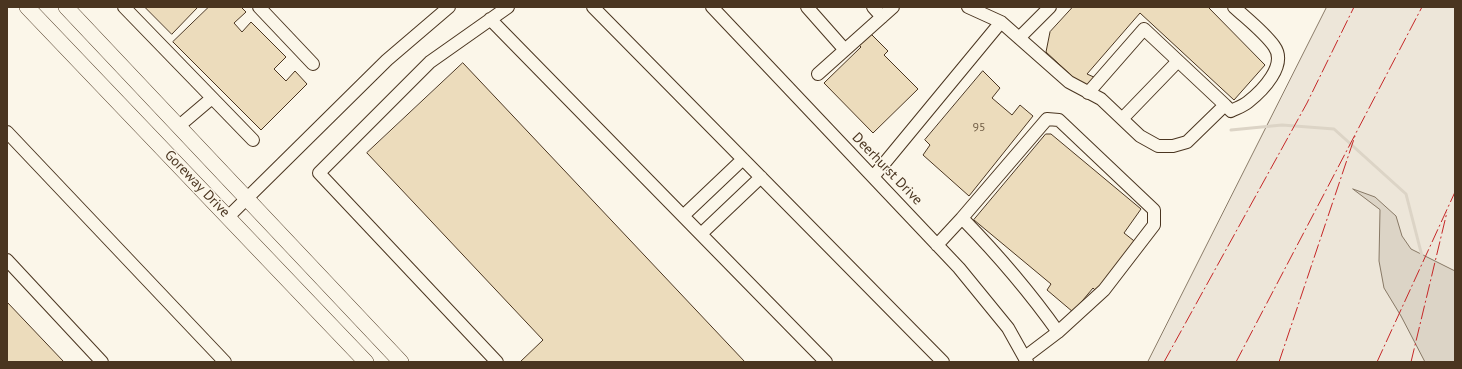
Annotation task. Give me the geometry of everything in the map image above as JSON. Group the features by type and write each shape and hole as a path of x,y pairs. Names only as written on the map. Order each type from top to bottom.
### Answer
{"main road":[{"name":"Goreway Drive","path":"27,7 366,362"},
{"name":"Goreway Drive","path":"66,7 401,362"}],"street":[{"path":"124,7 252,140"},
{"path":"259,7 313,64"},
{"path":"228,217 387,60 449,7"},
{"path":"497,362 319,173 430,62 508,7"},
{"path":"594,7 943,362"},
{"name":"Deerhurst Drive","path":"712,7 959,268 1008,328 1026,360"},
{"path":"807,7 845,50"},
{"path":"873,7 882,17"},
{"path":"818,74 893,7"},
{"path":"968,7 984,10 1001,22 1069,82 1101,99 1140,136 1158,146 1173,146 1187,142 1225,105"},
{"path":"1019,38 1050,7"},
{"path":"1088,93 1144,29 1231,111 1247,103 1262,90 1277,67 1279,57 1275,47 1234,7"},
{"path":"490,19 826,362"},
{"path":"873,177 1001,22"},
{"path":"1122,119 1178,61"},
{"path":"179,126 212,98"},
{"path":"937,245 1047,119 1059,120 1154,210 1154,225 1104,290 1026,360"},
{"path":"7,132 225,362"},
{"path":"683,216 743,159"},
{"path":"701,234 761,177"},
{"path":"962,218 1002,259 1058,332"},
{"path":"7,260 102,362"}],"shaded area":[{"path":"1327,7 1455,7 1455,362 1148,362"},
{"path":"1353,189 1375,197 1396,216 1402,236 1411,249 1455,271 1455,362 1425,362 1401,316 1384,288 1379,261 1380,210"}],"building":[{"path":"145,7 198,7 172,34"},
{"path":"209,7 241,7 246,12 234,23 242,32 251,22 286,57 274,69 286,81 295,71 307,84 261,130 173,42"},
{"path":"1073,7 1208,7 1265,65 1234,100 1140,13 1087,74 1096,78 1086,89 1046,52 1050,32"},
{"path":"868,31 888,51 884,55 918,89 873,133 824,83 861,47 856,42"},
{"path":"463,63 745,362 520,362 543,340 367,153"},
{"path":"983,71 1000,88 992,98 1012,115 1020,105 1033,116 969,196 923,155 930,145 925,140"},
{"path":"1046,134 1051,134 1141,209 1124,233 1138,244 1098,293 1093,288 1073,312 1047,290 1051,284 974,220"},
{"path":"7,302 64,362 7,362"}],"waterway":[{"path":"1231,130 1282,125 1334,129 1406,194 1422,256"}],"power":[{"path":"1164,362 1307,103 1354,7"},
{"path":"1236,362 1422,7"},
{"path":"1279,362 1355,136"},
{"path":"1377,362 1455,192"},
{"path":"1411,362 1447,212"}]}
